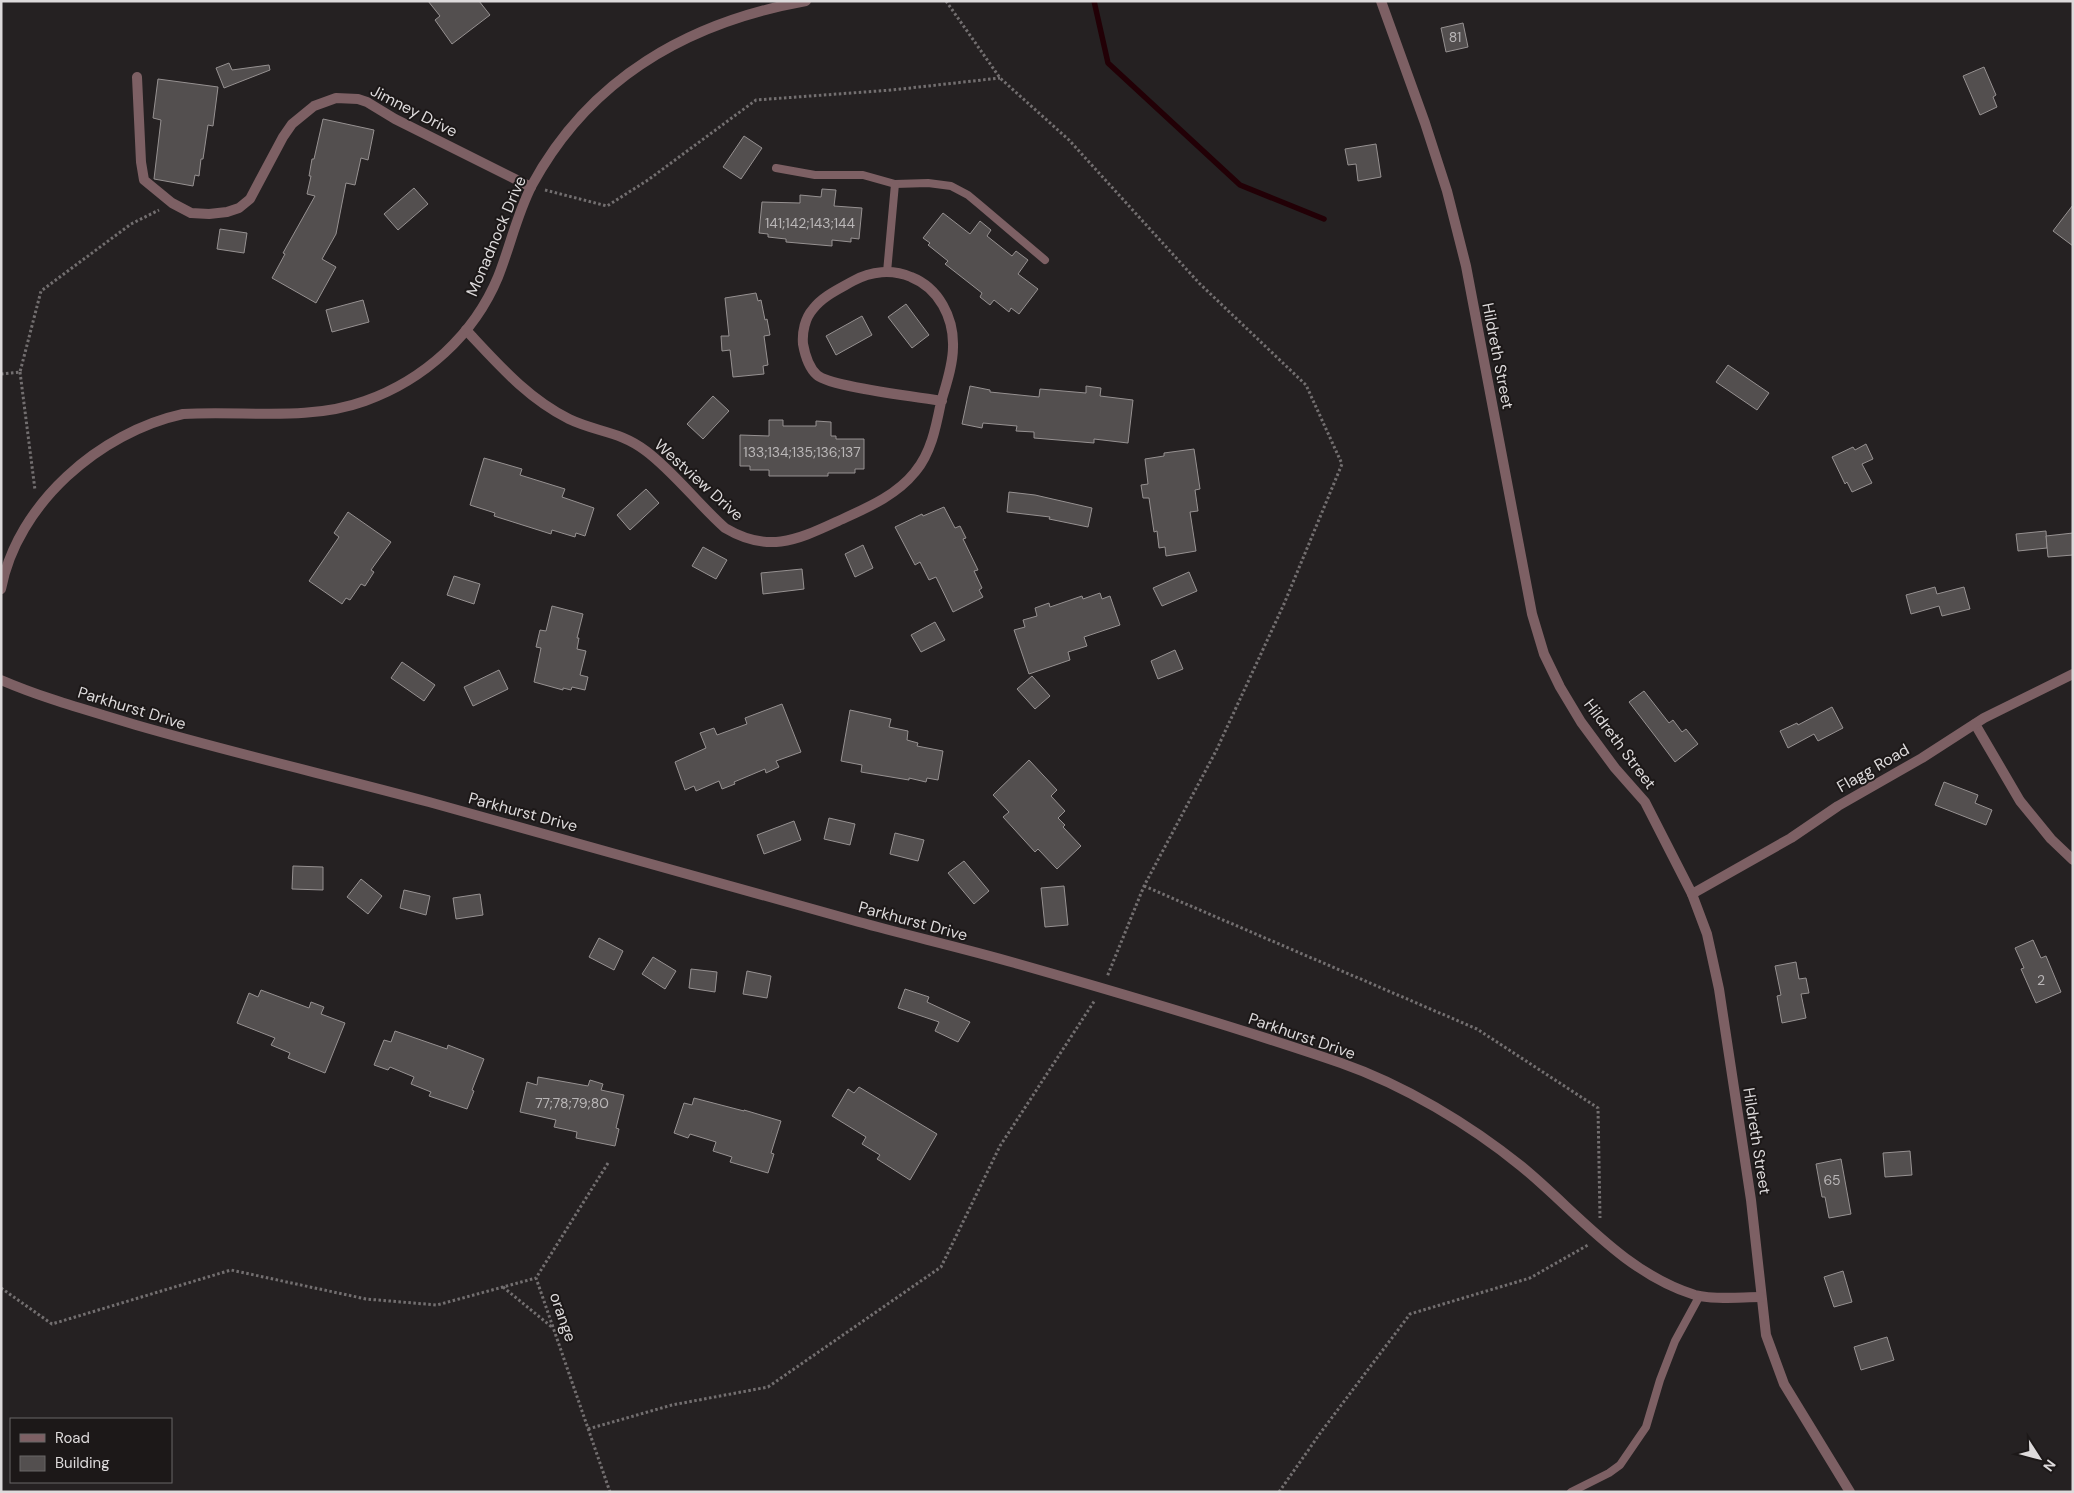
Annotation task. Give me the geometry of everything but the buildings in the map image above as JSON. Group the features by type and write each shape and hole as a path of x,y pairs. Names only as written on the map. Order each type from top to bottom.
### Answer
{"street":[{"name":"Monadnock Drive","path":"1,589 10,557 22,532 37,510 77,468 124,436 162,419 183,414 311,412 338,408 364,402 397,387 428,368 466,330 478,314 497,278 520,211 531,187 552,152 578,120 607,91 646,61 674,44 711,27 758,12 806,1"},
{"name":"Hildreth Street","path":"1381,1 1426,123 1447,191 1466,266 1532,614 1544,654 1560,687 1581,722 1615,768 1645,802 1692,894 1707,934 1719,989 1751,1200 1766,1335 1784,1384 1850,1492"},
{"name":"Jimney Drive","path":"137,78 141,162 144,180 172,203 191,213 209,214 239,208 254,193 283,137 292,124 314,106 336,98 358,99 367,102 395,119 531,187"},
{"name":"Westview Drive","path":"466,330 509,377 545,407 571,420 613,433 636,444 656,459 725,528 738,535 762,542 781,542 805,536 869,507 903,485 920,466 926,454 942,401 954,347 948,314 938,297 924,284 906,275 886,272 877,273 858,279 825,297 812,309 803,332 804,350 815,374 835,383 942,401"},
{"name":"Flagg Road","path":"1692,894 1775,848 1838,806 1922,758 1975,724 2073,674"},
{"name":"Parkhurst Drive","path":"1,680 72,706 212,747 557,837 651,865 690,874 1102,989 1214,1022 1347,1065 1416,1097 1454,1118 1517,1163 1557,1197 1600,1238 1630,1262 1665,1282 1699,1297 1761,1297"},
{"path":"1975,724 2020,801 2051,839 2073,860"}],"lane":[{"path":"776,168 815,175 863,175 895,184 928,183 951,186 980,205 1045,260"},
{"path":"886,272 895,184"},
{"path":"1571,1492 1609,1473 1620,1465 1646,1427 1660,1380 1675,1341 1699,1297"}],"path":[{"path":"588,1429 672,1405 768,1387 941,1267 1000,1146 1102,989 1144,886 1216,751 1284,604 1342,464 1306,385 1199,284 1069,140 1000,78 946,1"},
{"path":"531,187 607,206 648,180 756,100 892,90 1000,78"},
{"path":"37,510 20,372 41,291 131,224 172,203"},
{"path":"1,374 20,372"},
{"path":"1144,886 1477,1029 1598,1108 1600,1238 1530,1278 1410,1314 1321,1432 1279,1492"},
{"name":"orange","path":"608,1163 536,1278 610,1492"},
{"path":"1,1288 52,1324 231,1270 366,1299 437,1305 536,1278"},
{"path":"503,1286 554,1328"}],"waterway":[{"path":"1094,1 1108,63 1240,185 1324,219"}]}
